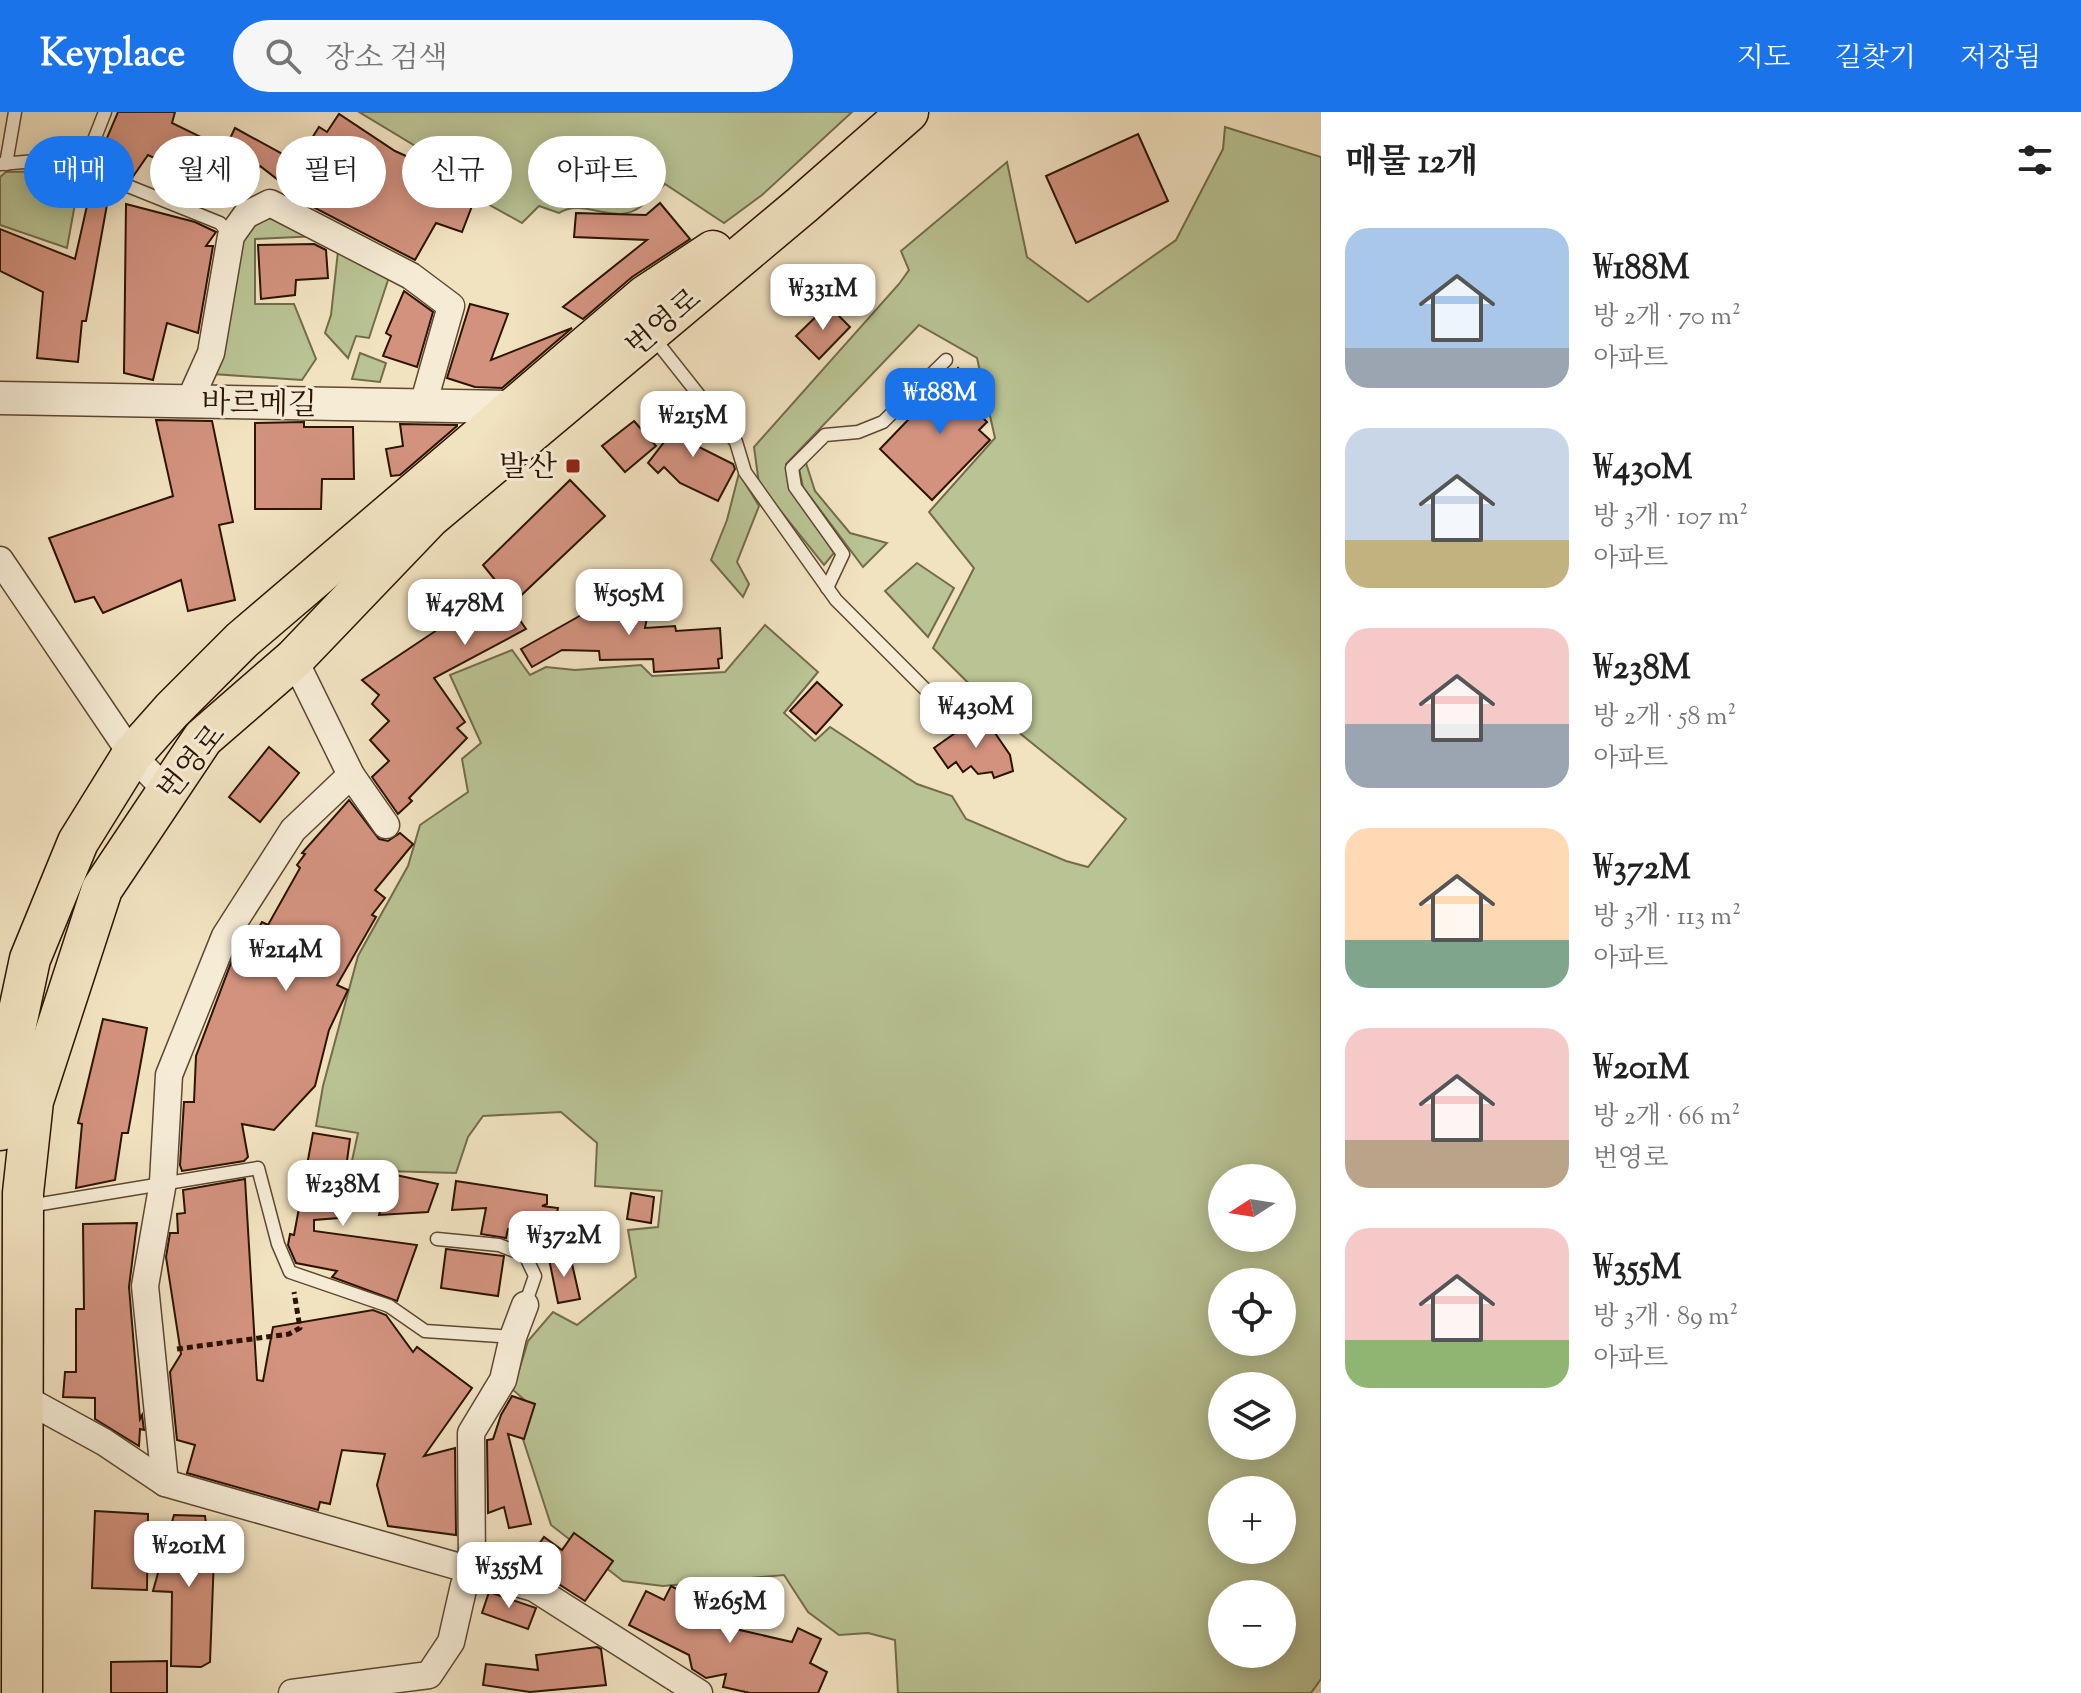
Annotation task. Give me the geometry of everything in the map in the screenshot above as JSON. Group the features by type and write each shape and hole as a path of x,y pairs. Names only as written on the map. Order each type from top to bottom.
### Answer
{"main road":[{"name":"번영로","path":"0,1130 8,1062 30,959 78,842 132,755 242,640 645,296 729,240 873,112"},
{"name":"번영로","path":"22,1693 22,1208 33,1101 102,889 203,738 294,659 430,517 908,112"}],"street":[{"path":"189,402 211,353 231,236 246,215 270,203 411,276 451,306 423,405"},
{"name":"바르메길","path":"0,398 517,407"},
{"path":"0,560 132,755 166,790"},
{"path":"294,659 351,775 386,825"},
{"path":"165,1483 145,1286 163,1182 169,1075 225,936 293,830 351,775"},
{"path":"292,1693 429,1675 451,1642 464,1585 472,1569 471,1433 503,1380 513,1337 525,1305"},
{"path":"22,1397 104,1442 165,1483 534,1588 699,1693"}],"lane":[{"path":"15,112 3,164 24,162"},
{"path":"96,136 105,112"},
{"path":"134,188 220,223 231,236"},
{"path":"649,333 736,442 745,472 827,588 940,704"},
{"path":"827,588 843,554 795,487 792,468 825,435 858,432 883,422 946,360"},
{"path":"22,1208 258,1168 278,1244 290,1272 389,1306 425,1331 513,1337"},
{"path":"437,1239 499,1245 525,1255 535,1276 525,1305"}],"path":[{"path":"152,1352 289,1334 300,1328 290,1272"}],"green space":[{"path":"359,112 852,112 762,195 724,223 666,185 666,136 528,136 528,208 537,208 522,223 495,208 512,208 512,136 402,138"},
{"path":"1225,127 1321,157 1321,1679 1311,1693 898,1693 895,1640 868,1633 839,1635 808,1612 784,1575 663,1586 623,1581 551,1525 519,1427 527,1402 513,1390 528,1341 553,1312 577,1325 636,1277 628,1230 658,1227 662,1191 595,1186 597,1143 561,1112 483,1116 468,1137 456,1173 350,1170 358,1133 316,1126 323,1086 358,956 408,866 420,825 468,792 462,759 481,743 450,675 512,650 530,675 546,667 575,670 641,665 652,676 725,672 765,625 818,672 784,713 815,741 830,727 917,784 952,796 966,819 1066,861 1088,867 1126,819 1017,731 933,648 974,568 929,512 995,438 977,358 919,325 786,464 791,489 834,553 824,565 759,484 754,447 899,284 909,270 901,251 1007,162 1027,257 1088,302 1176,240 1223,149"},
{"path":"6,172 24,172 24,208 74,208 67,248 0,225 0,177"},
{"path":"545,208 577,208 568,209 559,213"},
{"path":"577,208 638,208 617,214"},
{"path":"261,215 319,236 255,239 255,304 294,304 316,359 302,380 213,374 242,233"},
{"path":"339,242 390,274 369,338 356,336 348,358 325,333 331,315"},
{"path":"360,353 386,363 380,382 352,379"},
{"path":"806,463 815,491 850,533 887,543 863,567 803,487 799,469"},
{"path":"739,473 759,506 737,562 749,584 743,597 711,560 727,520"},
{"path":"917,563 954,588 928,637 885,591"}],"building":[{"path":"118,112 175,112 172,123 198,136 150,136 150,156 134,175 134,136 108,136"},
{"path":"339,114 372,136 313,136 319,127 327,132"},
{"path":"235,128 250,136 231,136"},
{"path":"1138,134 1168,201 1076,243 1046,176"},
{"path":"260,142 276,150 276,178 260,166"},
{"path":"386,145 402,154 402,208 471,208 462,232 436,223 415,260 315,208 386,208"},
{"path":"134,206 195,222 216,232 206,246 213,246 198,333 167,323 153,380 124,373 126,208"},
{"path":"86,208 106,208 86,321 82,321 78,362 37,358 43,292 0,271 0,229 75,259"},
{"path":"654,208 664,208 690,239 632,277 583,319 563,307 647,240 574,237 576,213 646,215"},
{"path":"314,244 326,250 328,278 296,280 295,295 261,299 258,245"},
{"path":"404,291 433,312 417,367 383,356 391,336 386,333"},
{"path":"470,304 508,314 491,360 572,328 502,388 475,387 447,378"},
{"path":"828,305 850,327 819,359 796,336"},
{"path":"958,368 984,393 971,406 987,422 979,430 990,440 932,500 880,449"},
{"path":"692,406 708,422 689,442 733,464 735,469 718,501 680,483 664,467 658,473 648,463"},
{"path":"156,420 212,421 233,522 219,525 235,600 188,611 181,580 103,613 94,597 75,602 49,538 173,496"},
{"path":"634,421 656,446 625,472 602,446"},
{"path":"304,422 304,427 353,427 354,479 322,479 321,509 255,509 255,423"},
{"path":"400,424 457,426 400,475 391,476 386,449 403,446"},
{"path":"570,480 605,516 510,606 526,629 434,678 465,722 457,728 467,738 409,798 412,801 398,814 372,777 389,761 370,740 389,721 372,704 379,695 362,680 437,630 427,609 451,596 458,609 496,581 483,565"},
{"path":"605,587 650,602 645,628 675,626 676,631 720,628 722,658 718,659 719,668 654,672 653,659 600,660 599,651 562,650 532,667 521,649 583,614 583,597 602,597"},
{"path":"817,682 842,705 816,734 790,711"},
{"path":"982,714 1010,755 1013,771 994,778 992,772 978,774 971,766 963,772 956,762 948,768 934,748"},
{"path":"269,747 299,773 260,822 229,797"},
{"path":"349,800 379,839 388,841 400,833 413,844 375,890 385,898 372,915 376,917 337,985 348,990 329,1030 315,1086 274,1130 242,1124 248,1157 244,1161 182,1171 184,1102 194,1102 196,1056 234,955 246,961 249,944 262,922 268,925 300,868 297,865 305,854 302,853"},
{"path":"103,1019 147,1028 128,1133 122,1133 115,1180 76,1188 82,1124 78,1123"},
{"path":"313,1133 350,1139 339,1218 314,1220 314,1231 417,1245 397,1301 332,1277 337,1271 296,1263 288,1245 290,1234 294,1235"},
{"path":"391,1174 438,1184 428,1212 379,1215"},
{"path":"245,1179 257,1380 263,1381 273,1327 373,1310 386,1315 413,1352 417,1347 472,1388 424,1456 455,1448 456,1535 388,1526 377,1485 385,1454 342,1450 330,1504 320,1502 318,1510 187,1473 195,1445 177,1440 170,1372 181,1354 166,1257 170,1233 178,1233 177,1214 185,1213 183,1190"},
{"path":"456,1181 547,1195 547,1204 542,1206 558,1208 553,1235 508,1229 506,1238 481,1234 486,1208 452,1210"},
{"path":"631,1193 654,1197 651,1223 627,1219"},
{"path":"137,1223 129,1287 140,1419 142,1415 144,1430 140,1429 139,1446 95,1419 95,1398 63,1397 65,1372 76,1372 76,1309 84,1309 83,1224"},
{"path":"446,1249 504,1256 498,1296 441,1288"},
{"path":"570,1255 580,1299 558,1303 549,1259"},
{"path":"512,1396 535,1404 524,1439 508,1434 531,1524 509,1528 504,1507 488,1513 487,1440 493,1439"},
{"path":"95,1511 148,1514 147,1590 92,1588"},
{"path":"174,1515 205,1516 207,1530 215,1531 210,1662 201,1667 171,1666 172,1592 153,1591"},
{"path":"574,1533 613,1561 585,1601 543,1574 522,1568 544,1537 562,1550"},
{"path":"671,1586 708,1605 717,1594 742,1613 731,1628 792,1642 798,1628 821,1639 810,1663 827,1672 818,1693 750,1693 723,1687 726,1674 706,1678 692,1669 689,1655 629,1625 646,1591 664,1600"},
{"path":"489,1592 536,1608 528,1629 482,1613"},
{"path":"601,1649 606,1685 530,1692 483,1685 486,1664 538,1670 536,1655"},
{"path":"167,1661 167,1693 111,1693 111,1662"}],"place":[{"name":"발산","path":"573,466"}]}
